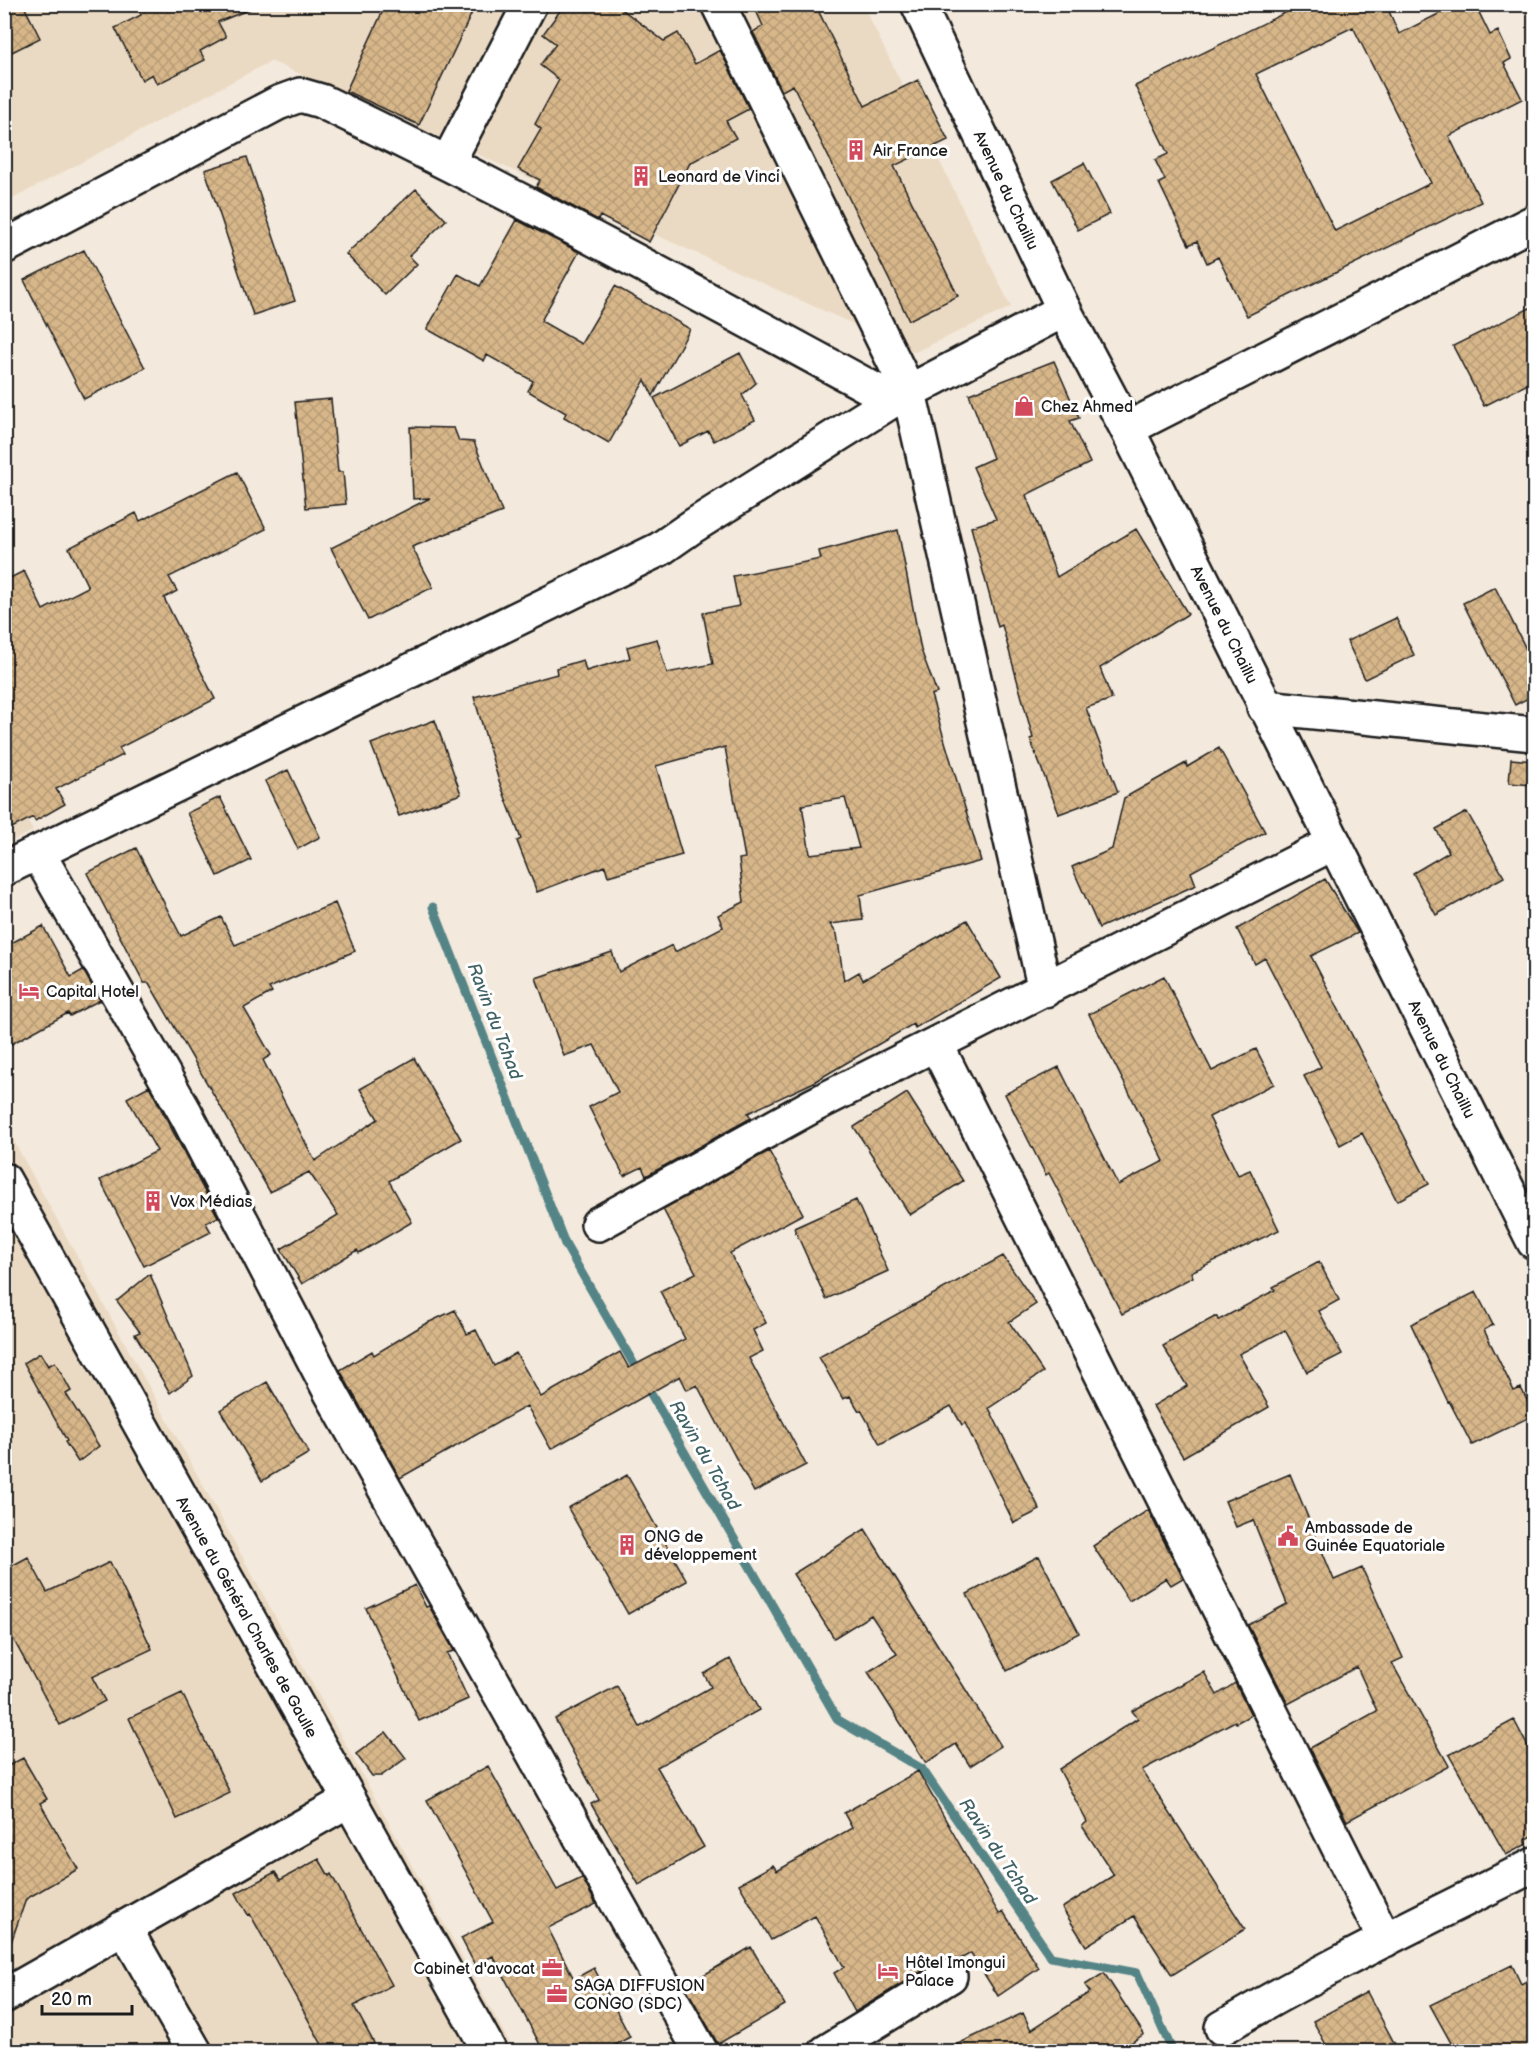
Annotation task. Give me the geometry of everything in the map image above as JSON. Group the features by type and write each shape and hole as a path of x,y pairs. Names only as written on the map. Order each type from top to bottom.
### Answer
{"street":[{"path":"448,162 530,4"},
{"path":"718,4 901,396 1045,990"},
{"name":"Avenue du Chaillu","path":"918,4 1064,310 1534,1242"},
{"path":"4,247 278,103 300,95 321,101 448,162 901,396"},
{"path":"1126,429 1534,222"},
{"path":"4,869 660,549 901,396 1064,310"},
{"path":"1264,707 1534,734"},
{"path":"598,1224 814,1105 1334,843"},
{"path":"38,853 186,1114 331,1393 701,2052"},
{"path":"936,1044 1385,1940"},
{"name":"Avenue du Général Charles de Gaulle","path":"4,1180 490,2052"},
{"path":"4,1996 348,1800"},
{"path":"1221,2028 1385,1940 1534,1865"},
{"path":"124,1927 195,2052"},
{"path":"826,2052 950,1976"}],"shaded area":[{"path":"5,5 863,5 1011,307 915,352 271,61 5,203"},
{"path":"4,778 33,831 5,844 4,844"},
{"path":"5,1125 514,2051 5,2051"}],"building":[{"path":"4,4 23,4 40,38 4,56"},
{"path":"136,4 258,4 258,6 218,22 226,37 200,51 205,60 157,84 152,74 142,80 115,28 141,15"},
{"path":"386,4 476,4 419,125 346,91"},
{"path":"565,4 615,4 664,41 678,33 695,64 720,50 749,109 726,121 736,138 690,163 649,242 600,216 598,220 536,187 540,180 518,169 541,129 535,124 559,80 540,65 556,44 543,34"},
{"name":"Air France","path":"753,4 815,4 865,106 918,80 948,140 894,166 958,296 909,320 793,85 782,91 753,32 763,26"},
{"path":"1303,4 1397,4 1388,9 1399,34 1458,4 1475,4 1490,35 1498,31 1511,59 1504,63 1522,99 1449,136 1481,202 1247,316 1218,257 1207,263 1197,241 1189,245 1159,183 1165,180 1155,160 1168,154 1135,86","holes":["1353,27 1431,183 1335,231 1256,74"]},
{"path":"247,157 295,301 253,315 205,170"},
{"path":"1084,163 1110,214 1078,230 1052,180"},
{"path":"416,189 446,220 409,256 417,264 385,295 346,254"},
{"path":"517,220 579,252 541,321 581,344 615,286 690,329 653,396 645,380 609,443 564,417 566,413 528,391 533,381 487,355 484,361 427,329 458,274 480,286"},
{"path":"84,250 145,368 84,399 24,280"},
{"path":"1534,306 1534,381 1484,406 1453,346"},
{"path":"740,353 756,383 742,395 755,420 714,441 708,431 679,446 654,398"},
{"path":"1054,361 1079,418 1070,421 1090,463 1026,495 1057,577 1136,529 1188,614 1100,668 1112,699 1086,708 1118,792 1059,814 1030,739 1033,738 1002,625 998,627 971,527 996,519 973,467 993,458 969,394"},
{"path":"331,399 338,472 343,472 346,504 306,508 295,402"},
{"path":"410,427 454,428 459,441 474,442 502,512 412,547 433,587 368,620 331,548 430,498 413,499"},
{"path":"237,472 266,529 169,577 177,591 164,598 215,699 119,748 123,755 56,789 65,804 35,821 33,817 4,832 4,581 24,571 43,610 88,587 69,548 136,513 140,521"},
{"path":"898,530 921,650 937,693 931,695 981,861 860,895 863,920 830,924 837,934 844,981 859,972 863,980 967,920 1001,978 915,1028 913,1024 812,1083 748,1113 751,1118 646,1176 642,1167 624,1176 589,1107 618,1092 594,1045 564,1056 536,978 612,952 619,972 672,945 675,952 723,927 718,915 744,902 739,859 745,858 725,747 656,766 682,855 608,876 605,866 537,892 517,841 521,839 498,778 474,697 557,674 556,668 583,660 586,671 630,658 627,647 657,639 667,673 713,664 703,613 739,606 733,576 821,559 819,551","holes":["845,798 859,848 810,854 802,805"]},
{"path":"1495,587 1534,665 1534,695 1515,705 1463,603"},
{"path":"1396,618 1414,655 1365,679 1347,641"},
{"path":"435,720 461,794 399,816 371,744"},
{"path":"1219,748 1265,832 1191,872 1196,885 1099,928 1072,867 1112,849 1124,798 1186,763 1187,767"},
{"path":"1511,759 1534,761 1534,785 1509,783"},
{"path":"288,770 320,837 298,849 265,781"},
{"path":"220,797 251,860 218,876 187,813"},
{"path":"1467,812 1504,877 1436,915 1413,873 1449,852 1436,829"},
{"path":"136,848 181,936 221,917 235,945 335,903 355,951 269,988 272,992 244,1008 271,1055 263,1060 315,1161 378,1119 360,1089 414,1058 461,1139 389,1181 412,1222 359,1253 357,1250 302,1284 281,1249 338,1215 309,1172 270,1192 149,983 144,983 87,873"},
{"path":"1325,879 1358,933 1311,956 1429,1184 1397,1201 1362,1133 1340,1145 1304,1076 1321,1067 1265,958 1255,964 1237,929"},
{"name":"Capital Hotel","path":"43,926 71,977 83,970 100,1000 70,1016 68,1013 4,1048 4,947"},
{"path":"1164,976 1212,1071 1256,1049 1274,1084 1209,1117 1238,1175 1250,1170 1279,1230 1191,1272 1193,1277 1122,1314 1049,1173 1046,1175 1005,1094 1059,1067 1118,1185 1164,1161 1089,1014"},
{"name":"Vox Médias","path":"149,1086 218,1217 206,1223 211,1232 144,1266 100,1180 157,1151 127,1098"},
{"path":"907,1093 963,1181 910,1215 854,1127"},
{"path":"769,1151 803,1214 730,1253 766,1323 753,1330 763,1351 749,1358 806,1465 754,1492 697,1385 687,1390 680,1376 551,1449 527,1406 400,1478 340,1370 372,1351 374,1355 423,1325 455,1310 467,1334 476,1330 494,1366 516,1353 541,1397 620,1352 629,1368 685,1339 660,1291 696,1273 663,1209"},
{"path":"856,1200 888,1271 826,1299 794,1228"},
{"path":"1003,1256 1036,1304 1009,1322 1043,1372 989,1408 1040,1510 1014,1523 965,1423 962,1425 951,1406 880,1444 861,1410 859,1411 850,1396 843,1399 819,1357"},
{"path":"1319,1262 1339,1300 1319,1311 1342,1354 1307,1372 1285,1330 1239,1354 1269,1407 1183,1457 1153,1406 1187,1386 1163,1346 1216,1316 1219,1320 1275,1290 1273,1287"},
{"path":"150,1274 193,1376 170,1393 135,1334 140,1332 117,1301"},
{"path":"1476,1292 1493,1325 1484,1330 1514,1391 1521,1388 1534,1415 1472,1445 1448,1402 1411,1324"},
{"path":"40,1353 48,1366 55,1362 71,1391 66,1394 99,1446 78,1462 65,1442 67,1441 24,1363"},
{"path":"267,1382 309,1453 262,1481 220,1410"},
{"path":"1290,1474 1334,1580 1362,1568 1403,1658 1392,1663 1449,1766 1347,1821 1310,1748 1377,1711 1357,1667 1288,1704 1248,1625 1287,1604 1253,1520 1236,1527 1225,1501"},
{"name":"ONG de développement","path":"627,1475 687,1581 628,1614 568,1508"},
{"path":"1148,1510 1183,1578 1171,1585 1166,1578 1129,1601 1093,1546"},
{"path":"865,1529 1001,1746 970,1766 956,1744 926,1763 868,1672 897,1654 871,1615 834,1638 793,1574"},
{"path":"1039,1556 1079,1633 1007,1671 967,1594"},
{"path":"28,1557 47,1592 110,1562 152,1649 92,1677 105,1701 60,1725 4,1622 4,1570"},
{"path":"415,1585 454,1651 447,1653 468,1699 419,1721 366,1608"},
{"path":"730,1659 759,1710 657,1767 704,1847 639,1885 591,1804 599,1800 555,1719 617,1686 640,1727 711,1687 704,1674"},
{"path":"1204,1672 1217,1695 1235,1683 1251,1715 1236,1723 1235,1721 1142,1770 1245,1929 1172,1975 1134,1916 1086,1946 1062,1908 1114,1875 1082,1826 1087,1822 1059,1769 1138,1718 1132,1711"},
{"path":"182,1693 230,1793 177,1819 129,1718"},
{"path":"1514,1720 1534,1758 1534,1835 1525,1840 1527,1844 1506,1855 1449,1755"},
{"path":"386,1732 406,1758 381,1776 372,1776 356,1754"},
{"path":"23,1758 47,1799 40,1803 78,1869 26,1899 8,1951 4,1950 4,1768"},
{"path":"488,1766 557,1890 582,1878 596,1904 548,1928 574,1979 594,1968 630,2037 603,2052 544,2052 493,1956 475,1965 461,1938 493,1922 427,1800"},
{"path":"918,1771 999,1914 1003,1911 1039,1968 998,1996 971,1953 959,1960 949,1957 940,1960 855,2012 834,1973 844,1967 815,1916 771,1940 739,1884 773,1865 777,1871 852,1828 844,1813"},
{"path":"319,1859 329,1876 331,1874 392,1985 354,2006 374,2043 358,2052 326,2052 250,1914 248,1915 236,1893 275,1872 280,1880"},
{"path":"751,1947 785,2005 718,2044 685,1986"},
{"path":"1512,1965 1521,1984 1534,1977 1534,2052 1456,2052 1430,2005"},
{"path":"1104,1973 1144,2034 1117,2052 941,2052 1023,2013 1031,2030 1090,1992 1085,1985"},
{"path":"1367,1992 1399,2052 1330,2052 1313,2021"}],"waterway":[{"name":"Ravin du Tchad","path":"433,907 565,1244 838,1720 922,1769 1051,1957 1137,1973 1173,2052"}],"place":[{"name":"Air France","path":"856,150"},
{"name":"Leonard de Vinci","path":"641,176"},
{"name":"Chez Ahmed","path":"1024,406"},
{"name":"Capital Hotel","path":"29,991"},
{"name":"Vox Médias","path":"153,1201"},
{"name":"Ambassade de Guinée Equatoriale","path":"1288,1536"},
{"name":"ONG de développement","path":"627,1545"},
{"name":"Cabinet d'avocat","path":"552,1968"},
{"name":"Hôtel Imongui Palace","path":"888,1971"},
{"name":"SAGA DIFFUSION CONGO (SDC)","path":"557,1994"}]}
